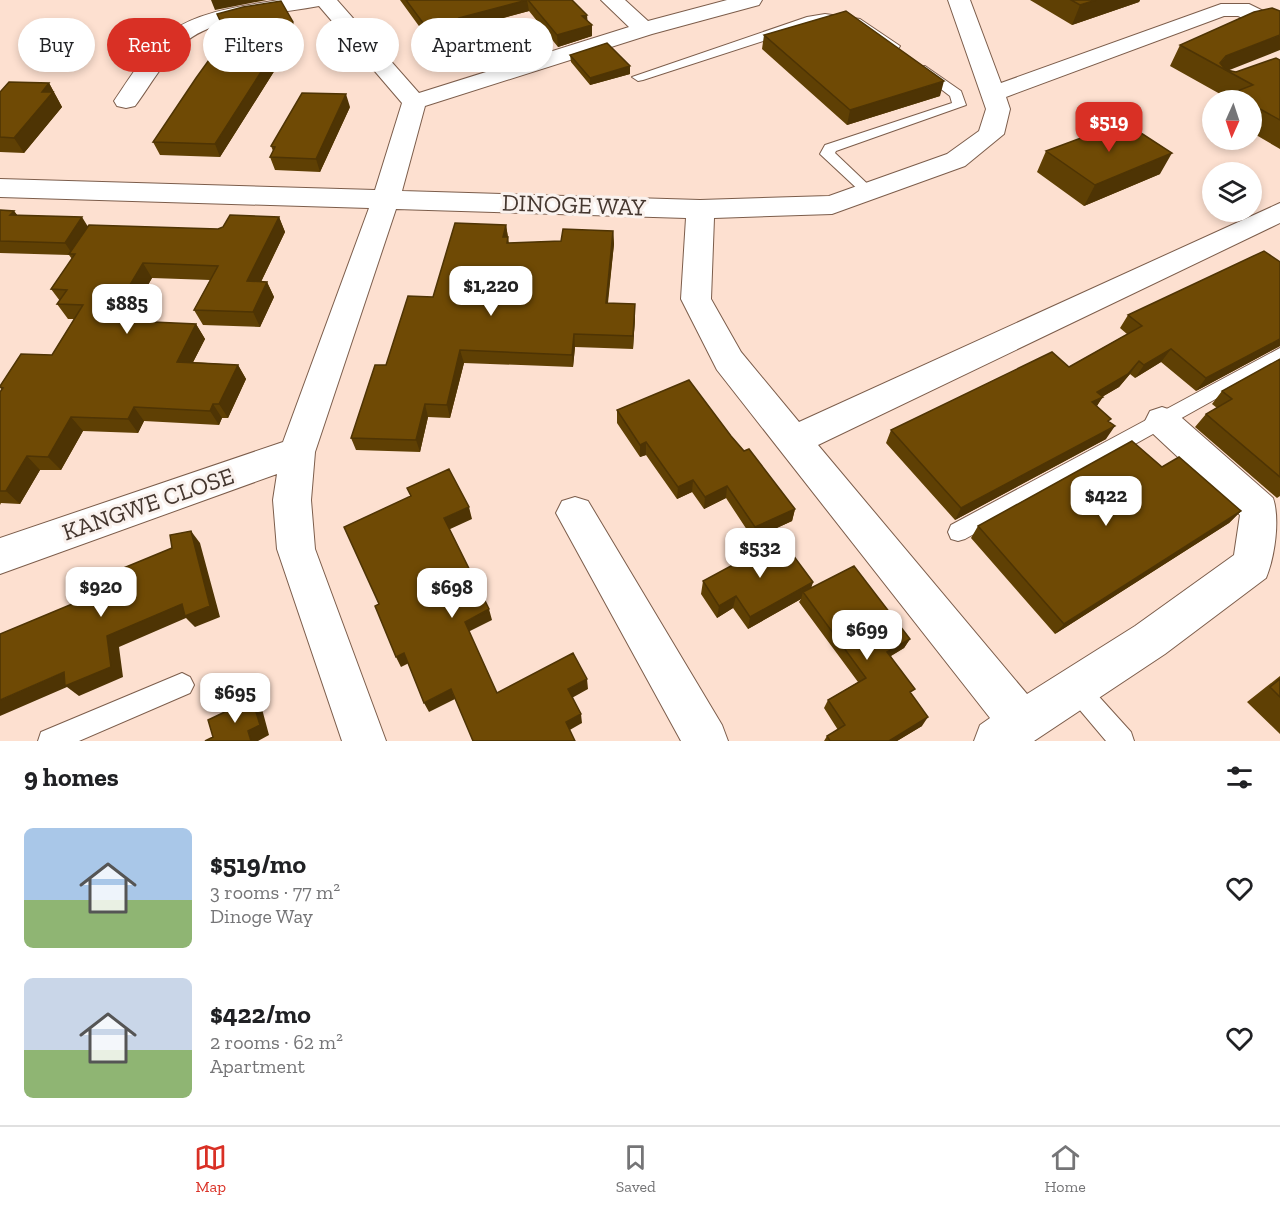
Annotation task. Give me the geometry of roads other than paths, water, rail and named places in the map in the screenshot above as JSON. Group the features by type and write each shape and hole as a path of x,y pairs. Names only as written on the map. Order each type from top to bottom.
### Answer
{"street":[{"path":"126,101 176,38 196,28 236,15 318,0"},
{"path":"325,0 414,102"},
{"path":"612,0 644,29"},
{"path":"414,102 644,29 751,0"},
{"name":"DINOGE WAY","path":"0,188 700,209 798,208 832,205 956,160 991,134 998,109 959,0"},
{"path":"992,94 1221,10 1241,9 1280,27"},
{"path":"364,741 296,549 292,500 297,452 386,198 414,102"},
{"path":"700,209 696,299 729,361 793,441 1009,732 1150,640 1252,565 1260,509 1162,421"},
{"path":"793,441 1280,212"},
{"name":"KANGWE CLOSE","path":"0,556 297,452"},
{"path":"575,513 706,741"}],"lane":[{"path":"638,77 811,20 833,16 861,22 947,86 956,94 959,105 830,148 827,154 869,192"},
{"path":"958,532 1280,355"},
{"path":"50,741 182,685"},
{"path":"1076,688 1122,741"}]}
